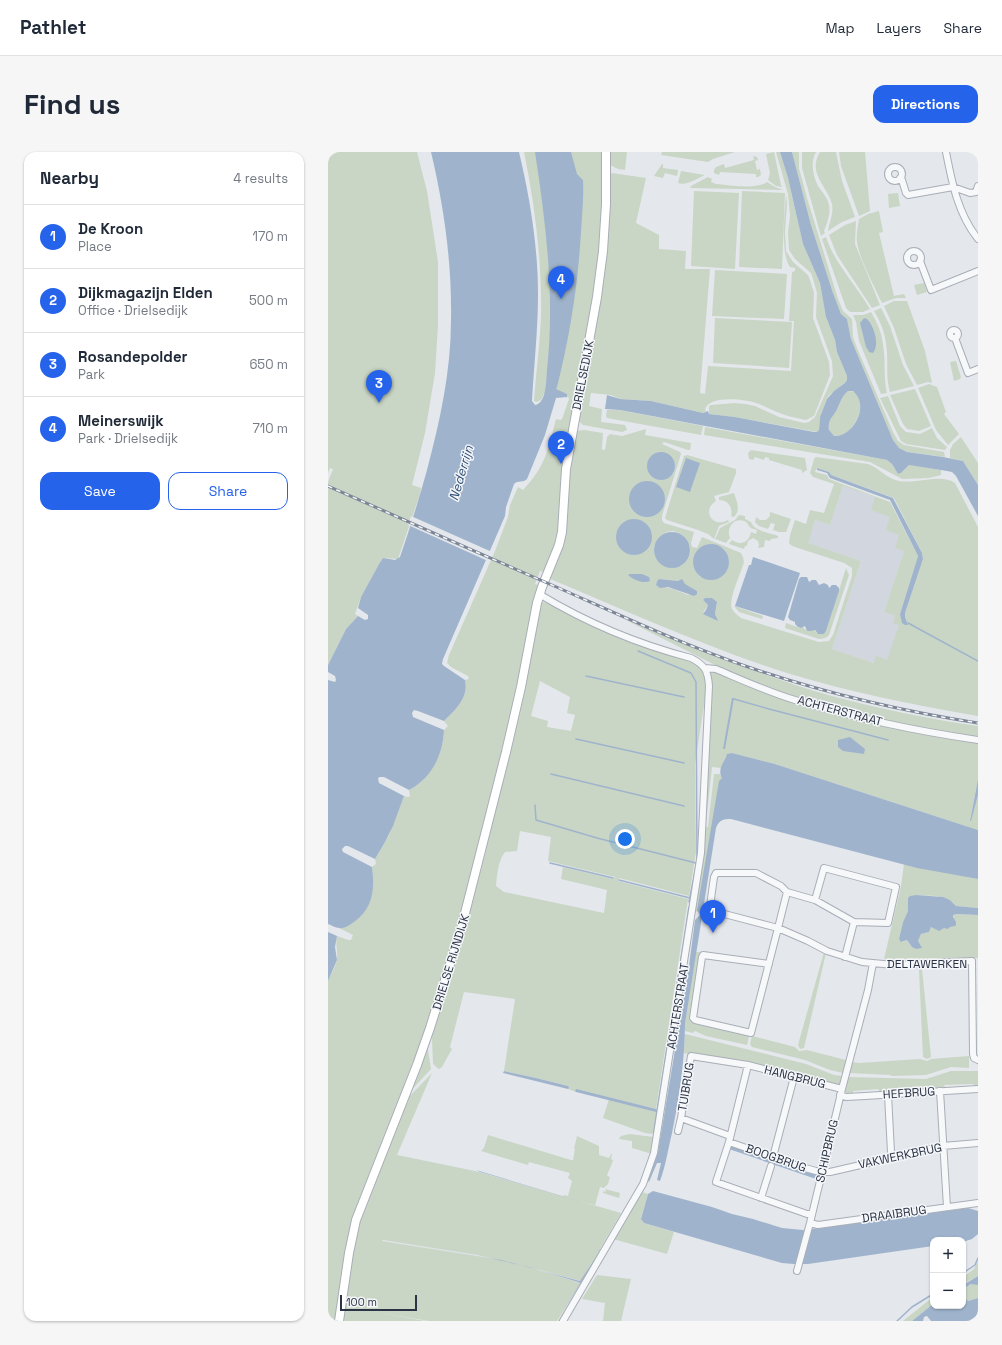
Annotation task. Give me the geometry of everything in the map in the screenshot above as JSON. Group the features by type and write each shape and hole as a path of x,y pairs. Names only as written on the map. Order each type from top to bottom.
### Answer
{"street":[{"name":"DRIELSEDIJK","path":"539,594 554,559 562,532 566,469 597,297 603,251 606,204 606,152"},
{"path":"946,152 953,188 966,219 978,239"},
{"path":"900,178 902,180 904,190 908,195 953,188 970,193 976,192 978,186"},
{"path":"920,261 931,290 978,271"},
{"path":"955,338 968,373 978,369"},
{"name":"ACHTERSTRAAT","path":"539,594 567,611 617,634 691,658 705,668 709,686 701,853 654,1154 643,1184 563,1321"},
{"name":"DRIELSE RIJNDIJK","path":"339,1321 349,1253 356,1220 417,1065 466,914 511,730 539,594"},
{"name":"ACHTERSTRAAT","path":"705,668 716,669 794,700 850,715 927,732 978,740"},
{"path":"769,964 705,955 702,956 693,1018 695,1020 752,1033 787,892 816,900 854,922 888,923 896,887 824,868 816,900"},
{"name":"DELTAWERKEN","path":"787,892 781,886 756,873 718,872 714,877 710,906 711,910 778,928 827,951 862,962 894,965 972,961 973,1054 974,1058 978,1060"},
{"path":"845,957 854,922"},
{"name":"SCHIPBRUG","path":"797,1269 810,1225 841,1092 868,990 873,963"},
{"name":"HANGBRUG","path":"691,1056 748,1065 794,1077 841,1092"},
{"name":"TUIBRUG","path":"678,1131 691,1056"},
{"name":"HANGBRUG","path":"748,1065 730,1139 716,1182 761,1198"},
{"path":"773,1157 794,1077"},
{"name":"HEFBRUG","path":"841,1092 846,1097 978,1089"},
{"path":"940,1091 947,1207"},
{"path":"888,1095 891,1152 893,1157"},
{"name":"TUIBRUG","path":"680,1118 730,1139"},
{"name":"BOOGBRUG","path":"730,1139 798,1166 823,1172"},
{"name":"VAKWERKBRUG","path":"823,1172 830,1172 943,1146 978,1143"},
{"path":"771,1166 761,1198 807,1214 812,1214"},
{"name":"DRAAIBRUG","path":"810,1225 978,1203"}],"shaded area":[{"path":"843,486 875,497 890,517 899,535 904,551 884,612 895,616 899,625 888,660 874,663 832,649 861,561 807,543 815,520 830,525"}],"green space":[{"path":"328,152 417,152 427,191 438,262 438,325 435,373 425,433 412,485 421,488 420,494 398,559 383,558 379,564 361,597 355,614 358,616 346,629 328,665 328,482 333,469 330,468 328,473"},
{"path":"524,152 603,152 604,178 599,263 561,518 556,542 544,572 540,571 535,584 538,585 523,662 479,853 459,924 427,1027 349,1234 335,1321 328,1321 328,981 337,959 337,936 351,940 353,935 339,928 358,919 364,913 371,896 373,877 372,867 376,864 375,859 389,835 404,796 410,796 409,790 424,779 435,765 439,757 444,730 448,726 444,721 463,698 466,686 465,680 469,679 468,676 451,667 447,663 449,655 495,551 508,517 510,505 518,487 523,490 537,473 545,457 556,419 562,419 569,399 567,394 558,391 544,394 541,400 537,402 534,401 541,316 541,295 539,254"},
{"path":"608,152 627,152 625,170 618,169 610,165"},
{"path":"662,152 735,152 708,162 661,155"},
{"path":"774,152 782,187 776,186 768,180 770,173 766,154"},
{"path":"776,152 780,152 788,178 803,244 820,283 827,320 835,340 837,352 847,376 845,383 829,395 820,417 819,430 817,432 735,417 709,414 709,406 711,405 735,403 755,406 779,417 804,423 809,422 815,417 833,376 832,361 816,317 817,293 811,273 795,259 789,250 788,232 790,216 788,194"},
{"path":"792,152 799,152 799,168 838,299 843,311 852,319 853,337 893,432 898,441 904,445 944,452 945,457 907,452 899,448 893,440 851,339 847,319 841,314 833,293 811,225"},
{"path":"802,152 816,152 813,160 815,178 829,205 829,215 824,231 825,233 821,236 802,168"},
{"path":"820,152 836,152 842,181 855,217 842,222 828,231 832,214 832,204 830,197 817,173 816,166"},
{"path":"839,152 865,152 870,211 859,216 841,166"},
{"path":"753,156 757,157 758,160 755,161 757,170 760,169 761,175 758,177 756,177 756,174 720,172 719,175 714,173 716,167 724,164 725,168 754,160"},
{"path":"662,164 663,168 678,170 677,176 665,173 663,178 654,176"},
{"path":"681,171 705,175 692,182 681,184 678,183"},
{"path":"612,173 646,178 636,223 659,235 659,249 686,251 685,269 710,269 700,393 705,394 708,366 791,371 794,321 789,321 792,272 795,271 795,268 790,267 785,252 784,232 786,194 786,251 793,262 808,275 810,280 814,293 813,318 829,362 830,375 814,416 806,420 785,415 756,403 743,400 719,400 708,405 705,410 706,411 703,413 651,401 620,399 611,395 591,393 589,406 602,409 601,422 625,425 627,430 622,432 583,425 578,420 609,176"},
{"path":"708,177 712,179 711,182 716,184 757,186 767,182 783,190 690,188"},
{"path":"694,191 739,193 735,269 691,266"},
{"path":"742,191 785,193 782,269 739,267"},
{"path":"898,193 900,206 889,208 888,194"},
{"path":"879,211 883,232 879,233 894,296 904,294 906,298 896,298 882,303 858,249 857,239 859,219 868,214"},
{"path":"856,221 855,244 880,305 872,308 837,255 829,235 845,225"},
{"path":"826,237 840,265 870,309 863,312 850,312 846,308 822,239"},
{"path":"715,270 787,274 784,319 712,316"},
{"path":"924,283 927,292 917,295 914,285"},
{"path":"894,301 907,301 925,351 932,383 928,382 917,385 906,364 894,328 884,306"},
{"path":"881,308 890,326 903,365 914,386 890,392 885,335 874,311"},
{"path":"871,312 880,332 884,351 887,393 881,394 859,341 856,322 853,315 863,315","holes":["874,331 876,344 869,352 866,347"]},
{"path":"715,318 792,322 789,368 713,363"},
{"path":"956,361 961,377 960,379 954,381 950,362"},
{"path":"929,384 937,387 946,412 944,414 959,434 948,445 936,430 918,388"},
{"path":"915,389 931,426 919,431 907,429 903,424 890,395"},
{"path":"848,391 856,393 860,398 861,406 859,414 855,423 849,430 842,435 834,436 829,431 829,423 843,397"},
{"path":"888,396 900,426 906,432 920,434 932,428 937,438 947,447 945,450 906,444 901,441 880,398"},
{"path":"607,410 619,410 703,426 701,435 607,418"},
{"path":"705,427 887,460 892,464 898,474 911,465 941,470 941,475 929,478 902,479 870,462 704,435"},
{"path":"646,429 645,435 691,443 690,450 664,442 662,444 680,452 681,454 662,520 664,523 694,532 691,543 692,547 697,548 702,537 741,553 744,562 733,593 731,605 735,613 741,618 819,642 829,641 833,635 852,576 852,568 844,563 792,546 789,543 795,520 806,524 810,510 824,513 834,484 813,477 810,473 814,459 816,457 868,464 891,478 899,481 906,482 943,479 950,480 955,483 978,527 978,716 881,698 787,673 726,652 548,578 552,568 577,431 584,430 603,433 602,449 605,450 607,437 610,434 622,436","holes":["658,453 667,454 673,458 675,465 673,474 660,480 653,477 649,472 650,458","817,468 829,472 831,475 894,498 922,553 923,559 905,613 907,622 900,614 918,556 890,502 829,479 827,475 815,472","843,486 875,497 871,510 890,517 886,530 899,535 895,548 904,551 884,612 895,616 893,623 899,625 887,660 876,656 874,663 832,649 861,561 808,543 815,520 830,525","673,531 679,533 688,541 690,546 689,556 686,562 681,566 656,559 654,546 666,532","616,539 638,555 624,552","708,544 724,549 729,561 727,570 700,577 694,569 693,563 702,547","659,579 678,581 697,591 688,595 673,589 656,585","705,598 717,604 715,614 716,617 703,613 708,605 703,600"]},
{"path":"961,437 978,463 978,485 963,461 950,458 950,450 953,444"},
{"path":"751,450 805,458 807,470 802,473 802,470 769,460 769,458 765,457 764,460 755,457 753,460 749,459 748,453"},
{"path":"687,455 736,469 729,492 714,496 716,501 709,509 709,513 714,520 723,522 728,520 729,522 719,526 714,539 708,534 665,518 684,456"},
{"path":"734,493 738,509 734,517 731,516 729,505 725,501 719,500 719,497"},
{"path":"770,512 791,519 786,532 773,530 775,524 771,523 768,529 759,526 755,522 756,517 760,520 766,520 770,516"},
{"path":"739,515 745,516 745,519 751,522 755,528 778,536 778,538 771,539 770,541 765,540 764,547 758,548 758,541 753,538 748,541 747,546 745,546 744,549 729,544 732,540 738,543 746,541 751,532 756,534 757,530 751,528 747,523 740,520 731,525 729,531 730,538 726,543 715,539 720,528 735,520"},
{"path":"846,568 849,575 829,635 819,639 785,628 786,623 800,628 803,627 807,631 814,630 817,633 824,634"},
{"path":"542,602 547,603 687,659 702,667 707,685 695,764 696,852 689,896 619,878 618,881 688,899 656,1109 575,1090 576,1092 568,1089 568,1086 504,1071 515,999 464,992 450,1047 452,1049 442,1067 439,1069 433,1063 433,1026 465,926 485,855 540,604","holes":["540,681 570,697 567,713 575,715 571,731 547,727 548,721 531,716","520,831 551,837 548,861 615,877 613,879 563,867 561,879 607,890 604,913 504,892 496,886 498,868 501,860 505,852 517,851"]},
{"path":"734,606 763,616 762,619 739,612"},
{"path":"624,619 727,660 832,696 923,717 978,726 978,738 907,727 812,703 751,682"},
{"path":"717,671 812,705 978,741 978,779 970,820 978,795 978,830 775,764 732,753 726,756 721,768 712,767 706,822 704,822 710,674"},
{"path":"714,774 720,774 722,778 698,912 694,911 704,827 708,827"},
{"path":"904,864 978,879 978,908 956,906 950,900 937,896 916,895 908,898 908,911 903,922 899,939 903,942 907,940 912,947 918,941 921,934 929,932 931,927 955,926 953,915 978,915 978,958 884,959 901,886"},
{"path":"696,952 701,952 690,1020 749,1036 747,1045 706,1036 695,1031 693,1033 685,1031"},
{"path":"824,952 826,953 804,1048 800,1049 798,1045"},
{"path":"919,969 922,969 931,1057 927,1059 923,1057"},
{"path":"685,1034 806,1064 834,1075 842,1076 840,1084 838,1085 684,1053"},
{"path":"429,1036 428,1050 431,1069 408,1094"},
{"path":"752,1036 795,1047 799,1051 807,1050 846,1060 843,1073 830,1070 805,1060 752,1047 750,1044"},
{"path":"969,1056 969,1068 951,1067 926,1075 892,1076 850,1073 852,1062 859,1063 920,1059 927,1061 931,1059"},
{"path":"951,1071 978,1071 978,1087 973,1084 944,1085 946,1089 933,1089 931,1086 897,1088 899,1092 880,1093 878,1089 853,1091 853,1095 847,1095 845,1091 848,1077 926,1079"},
{"path":"432,1073 397,1155 475,1171 621,1213 600,1249 601,1250 628,1204 628,1207 561,1321 558,1321 582,1282 593,1260 581,1281 529,1267 580,1283 557,1321 429,1321 380,1313 425,1321 341,1321 353,1239 406,1100","holes":["382,1241 477,1255 529,1267 488,1258"]},
{"path":"609,1099 656,1112 653,1133 645,1133 603,1118"},
{"path":"629,1134 654,1137 652,1154 632,1148 632,1141 619,1139 621,1136"},
{"path":"488,1135 571,1160 573,1160 577,1136 599,1146 599,1155 609,1158 612,1154 611,1159 613,1160 607,1176 610,1177 608,1184 604,1188 600,1187 595,1206 563,1196 568,1196 572,1181 568,1178 570,1173 529,1162 528,1165 481,1151 484,1148"},
{"path":"605,1189 620,1193 619,1198 603,1193 603,1190 604,1192 606,1191"},
{"path":"642,1192 648,1194 641,1218 644,1223 674,1232 667,1254 613,1239"},
{"path":"978,1261 978,1276 966,1282 966,1275 974,1269"},
{"path":"597,1275 631,1279 621,1321 603,1321 605,1303 582,1299"},
{"path":"971,1284 977,1284 978,1298 968,1301 966,1299 966,1288"},
{"path":"930,1299 930,1306 912,1321 903,1321"}],"water":[{"name":"Nederrijn","path":"431,152 519,152 527,187 537,258 538,307 532,401 535,405 542,400 546,385 549,343 550,288 546,233 535,152 571,152 577,174 583,180 583,193 576,290 566,349 556,389 567,394 567,397 556,398 545,435 527,479 514,484 506,507 505,516 443,659 442,664 444,666 465,680 466,686 463,698 457,708 444,721 414,710 412,713 413,717 444,730 439,757 435,765 424,779 409,790 384,777 378,778 379,783 404,796 393,826 375,859 348,846 345,846 342,849 343,852 372,867 373,891 369,905 360,917 343,928 338,928 328,924 328,680 335,682 336,680 335,676 328,672 328,665 346,629 358,616 365,620 368,619 368,615 358,608 361,597 383,558 395,560 400,557 427,470 447,377 451,339 449,256 440,193"},
{"path":"780,152 792,152 811,225 833,293 841,314 847,319 851,339 893,440 899,448 907,452 963,461 978,485 978,516 956,476 952,472 909,465 898,474 892,464 887,460 620,410 605,409 607,395 620,399 651,401 703,413 708,411 709,414 735,417 814,432 819,430 820,417 827,399 834,391 845,383 847,376 837,352 835,340 826,317 820,283 803,244 788,178","holes":["848,391 853,391 858,397 860,405 860,412 857,420 853,427 847,432 834,436 829,430 830,420 837,410 844,395"]},
{"path":"864,318 870,322 874,330 876,345 873,353 869,352 866,347 860,323"},
{"path":"661,452 671,456 675,466 671,476 661,480 651,476 647,466 651,456"},
{"path":"686,458 700,463 690,492 676,487"},
{"path":"817,468 829,472 831,475 893,498 922,553 923,559 905,613 908,625 902,623 900,614 918,556 890,500 830,478 827,473 817,470"},
{"path":"651,481 660,486 664,492 664,506 660,512 651,517 643,517 634,512 630,506 629,495 634,486 640,482"},
{"path":"638,519 647,524 651,530 651,544 647,550 638,555 630,555 621,550 617,544 616,533 621,524 627,520"},
{"path":"676,532 685,537 689,543 689,557 685,563 676,568 668,568 659,563 655,557 654,546 659,537 665,533"},
{"path":"715,544 724,549 728,555 728,569 724,575 715,580 707,580 698,575 694,569 693,558 698,549 704,545"},
{"path":"753,557 800,573 784,621 735,606"},
{"path":"642,574 649,577 650,581 639,581 628,575"},
{"path":"801,577 807,577 809,582 816,580 819,585 824,583 828,585 829,588 832,585 836,585 839,588 824,634 818,634 815,630 807,631 805,626 801,628 798,627 795,622 790,620 788,617 799,579"},
{"path":"659,579 678,581 682,579 685,584 697,591 697,594 694,596 668,587 660,588 656,585"},
{"path":"705,598 712,598 717,602 715,614 718,621 703,614 708,605 703,600"},
{"path":"732,698 734,698 725,749 723,749"},
{"path":"850,737 865,749 864,754 843,751 838,747 838,740"},
{"path":"732,753 775,764 978,830 978,879 917,868 731,819 720,822 716,828 685,1024 681,1079 672,1133 660,1181 657,1180 661,1163 657,1163 649,1182 648,1181 658,1152 689,966 695,920 700,915 697,910 719,781 722,778 720,772 727,754"},
{"path":"978,779 978,795 970,821"},
{"path":"916,895 943,897 950,900 956,906 978,908 978,915 953,915 956,922 955,926 948,929 944,928 939,931 931,927 929,932 921,934 918,941 922,948 916,949 912,947 907,940 901,942 899,939 903,922 908,911 908,898"},
{"path":"328,932 337,936 335,947 337,960 328,981"},
{"path":"504,1071 568,1086 569,1088 503,1073"},
{"path":"576,1089 656,1109 658,1111 654,1133 656,1112 576,1092"},
{"path":"730,1145 818,1174 816,1179 729,1149"},
{"path":"476,1170 595,1206 480,1172"},
{"path":"653,1191 782,1228 803,1230 968,1208 978,1211 978,1234 972,1239 966,1241 966,1237 930,1237 930,1246 808,1264 782,1263 644,1223 641,1219 648,1194"},
{"path":"381,1240 501,1260 519,1265 488,1258"},
{"path":"595,1260 557,1321 580,1283 540,1270 580,1281"},
{"path":"978,1276 978,1285 971,1284 966,1287 966,1283"},
{"path":"978,1298 978,1315 969,1321 931,1321 927,1316 924,1317 923,1321 912,1321 930,1306 930,1309 966,1309 966,1299 968,1301"}],"pier":[{"path":"411,516 492,552 488,561 408,525"}],"waterway":[{"path":"908,623 978,661"},
{"path":"638,651 691,673 696,682 697,861 689,902"},
{"path":"586,676 684,697"},
{"path":"734,699 888,740"},
{"path":"576,739 684,763"},
{"path":"551,774 684,806"},
{"path":"535,805 536,820 597,838 696,863"},
{"path":"550,863 613,878"},
{"path":"619,880 690,898"},
{"path":"673,1010 689,907"},
{"path":"670,1026 672,1014"},
{"path":"657,1111 669,1035"},
{"path":"966,1271 975,1265 978,1258"},
{"path":"897,1321 912,1307 930,1296"}],"railway":[{"path":"328,486 679,641 751,668 863,700 920,713 978,723"}],"place":[{"name":"Meinerswijk","path":"561,299"},
{"name":"Rosandepolder","path":"379,403"},
{"name":"Dijkmagazijn Elden","path":"561,464"},
{"name":"De Kroon","path":"713,933"}]}
